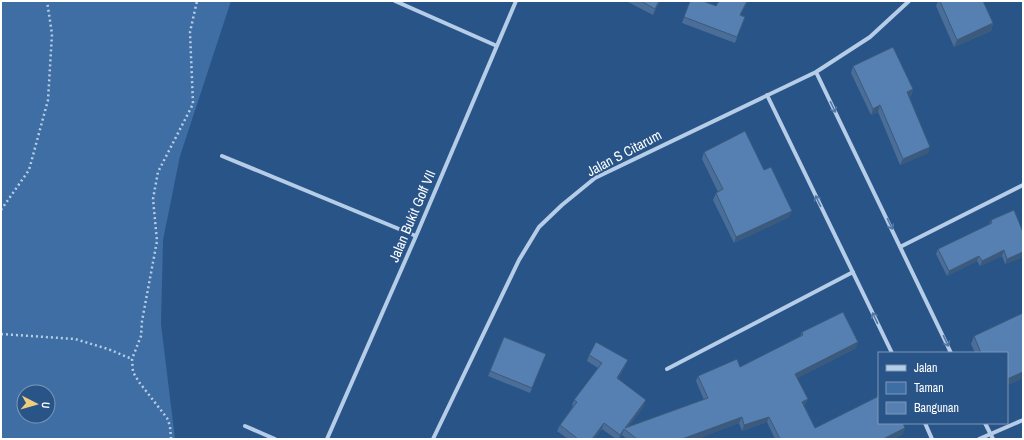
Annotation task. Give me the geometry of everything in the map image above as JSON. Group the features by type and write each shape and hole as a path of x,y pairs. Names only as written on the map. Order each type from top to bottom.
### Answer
{"street":[{"path":"395,1 497,46"},
{"name":"Jalan Bukit Golf VII","path":"327,439 416,236 516,1"},
{"name":"Jalan S Citarum","path":"433,439 519,260 539,227 562,205 595,178 766,94 816,72 870,37 909,1"},
{"path":"816,72 952,352"},
{"path":"766,94 892,352"},
{"path":"222,156 416,236"},
{"path":"900,247 1023,185"},
{"path":"667,369 853,272"},
{"path":"979,439 1023,420"},
{"path":"925,424 932,439"},
{"path":"985,424 993,439"},
{"path":"245,426 275,439"}],"path":[{"path":"1,210 30,170 48,100 52,34 47,1"},
{"path":"171,439 170,426 167,418 138,382 133,372 132,359 141,336 142,321 157,241 153,199 158,172 193,104 190,32 197,1"},
{"path":"1,334 75,339 108,349 132,359"}],"green space":[{"path":"1,1 231,1 180,156 163,240 161,324 175,439 1,439"}],"building":[{"path":"641,1 659,1 655,9"},
{"path":"690,1 703,1 716,6 719,1 747,1 740,15 745,17 737,37 684,17"},
{"path":"940,1 983,1 993,23 957,40"},
{"path":"893,47 913,89 907,92 930,147 903,159 880,105 873,109 853,66"},
{"path":"745,131 764,170 771,167 792,211 736,237 716,193 723,189 704,152"},
{"path":"1014,210 1023,232 1023,252 1007,259 1004,250 982,261 979,256 949,271 938,249 992,223 991,220"},
{"path":"843,312 858,342 795,374 808,399 802,402 815,428 878,396 878,424 903,424 905,428 883,439 780,439 769,417 744,425 742,417 682,439 637,439 624,429 620,435 604,423 592,439 578,439 560,425 577,402 574,400 602,363 589,355 596,342 628,360 617,378 646,400 625,428 708,398 698,376 737,359 740,367 803,335 802,332"},
{"path":"1023,313 1023,372 1008,379 1008,352 981,352 974,336"},
{"path":"504,337 546,354 532,388 490,371"}]}
